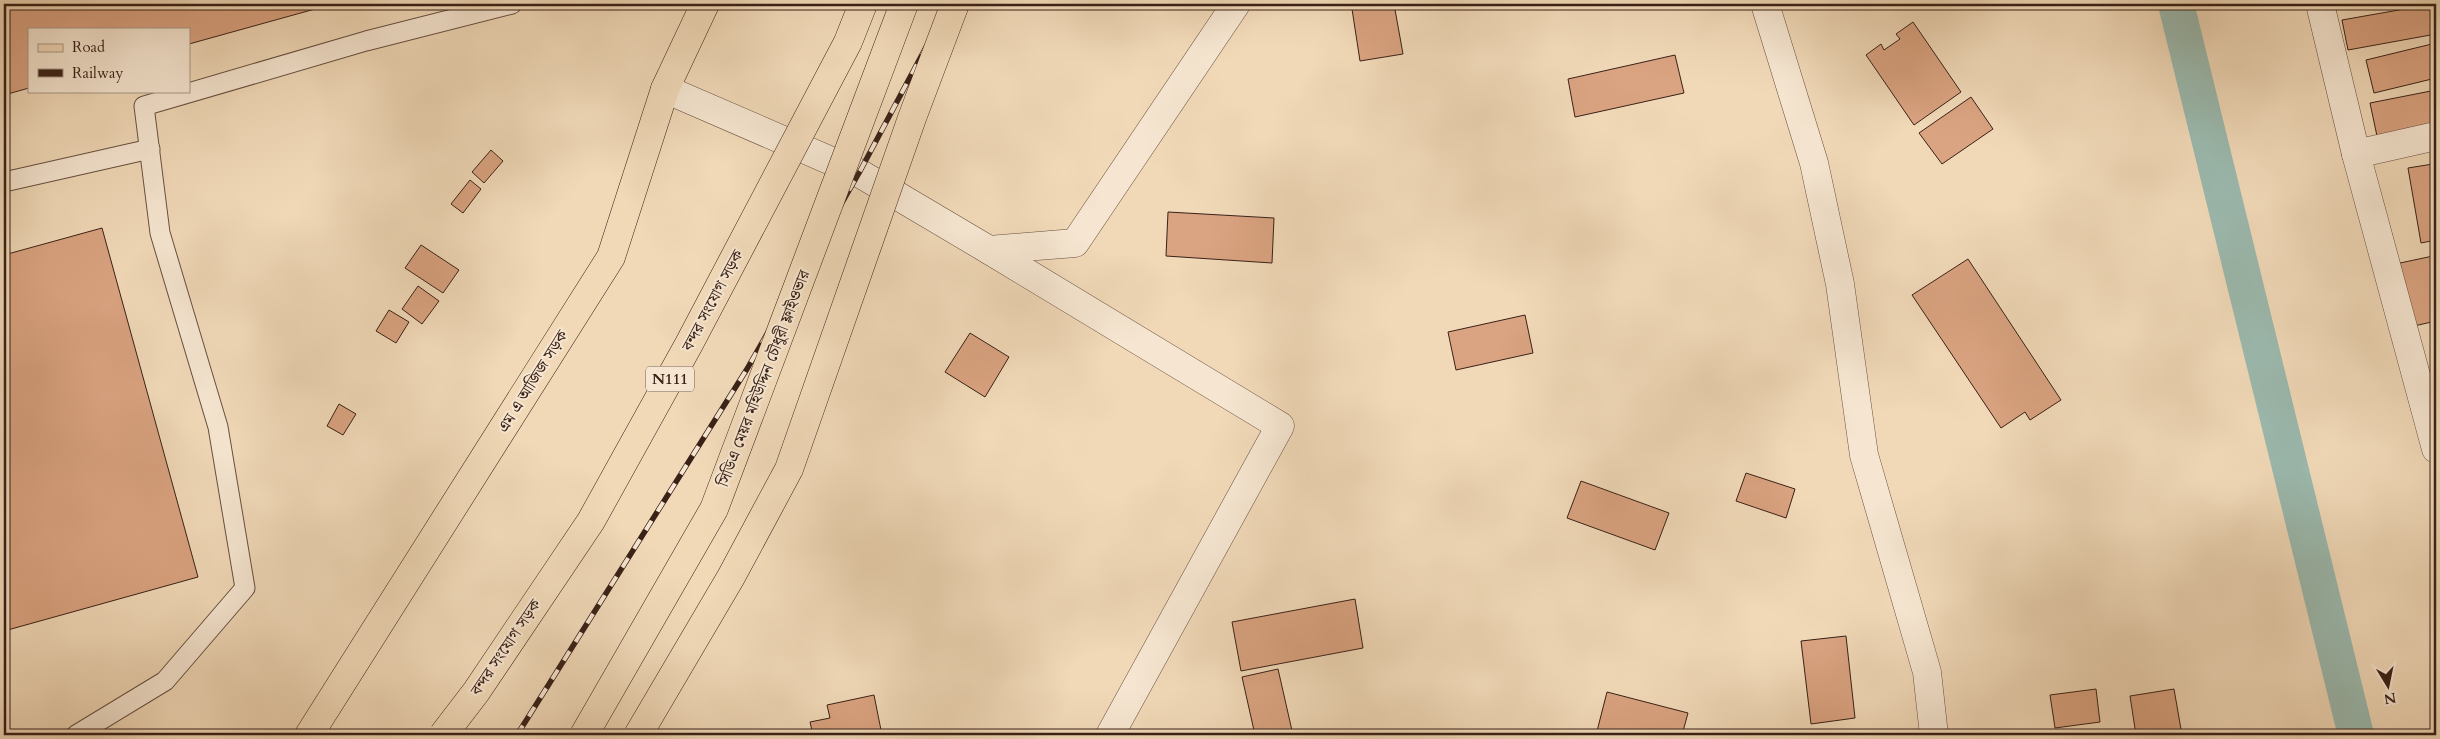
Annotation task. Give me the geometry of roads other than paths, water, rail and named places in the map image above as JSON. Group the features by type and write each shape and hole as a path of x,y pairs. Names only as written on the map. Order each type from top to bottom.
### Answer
{"main road":[{"name":"এম এ আজিজ সড়ক","path":"309,735 610,257 665,89 706,4"},
{"name":"বন্দর সংযোগ সড়ক","path":"443,735 476,692 591,521 689,344 848,42 863,4"},
{"name":"সিডিএ মেয়র মহিউদ্দিন চৌধুরী ফ্লাইওভার","path":"584,735 714,509 904,4"},
{"path":"638,735 731,577 789,469 912,118 955,4"}],"street":[{"path":"989,250 1075,243 1236,4"},
{"path":"1765,4 1814,163 1840,284 1864,455 1927,672 1934,735"},
{"path":"2320,4 2356,154 2436,450"},
{"path":"665,89 859,173 1280,426 1110,735"},
{"path":"2356,154 2436,136"}],"lane":[{"path":"76,735 165,681 245,588 218,427 160,233 144,106 366,41 512,4"},
{"path":"4,182 150,149"}],"waterway":[{"path":"2176,4 2356,735"}],"railway":[{"path":"517,735 747,369 859,173 949,4"}]}
